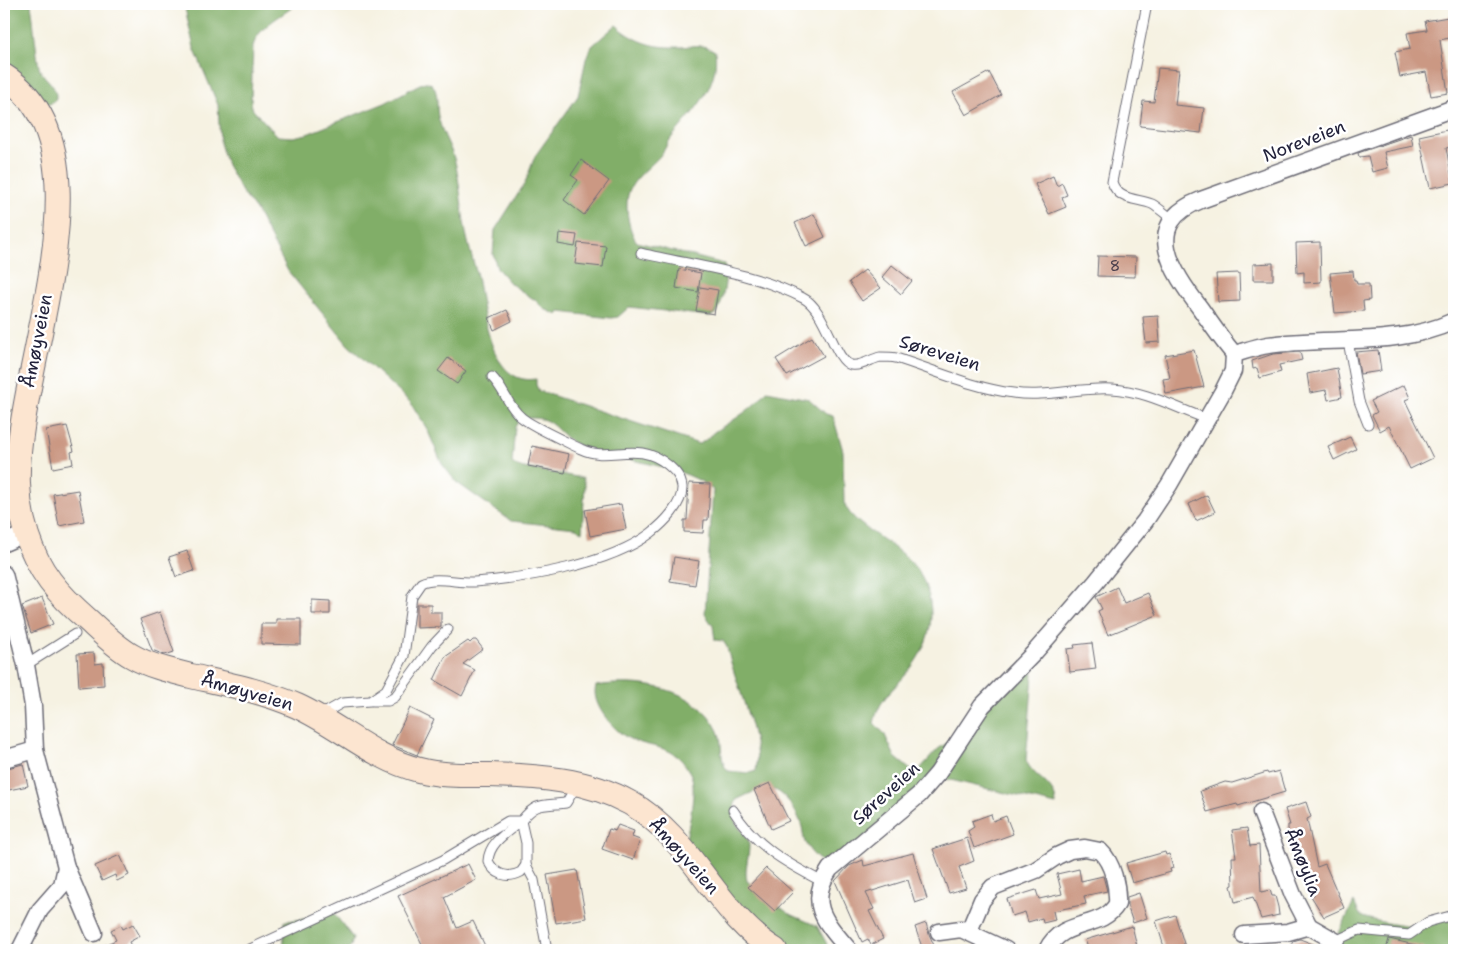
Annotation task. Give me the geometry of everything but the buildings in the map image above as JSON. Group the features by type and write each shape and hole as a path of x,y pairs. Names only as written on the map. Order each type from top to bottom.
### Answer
{"main road":[{"name":"Åmøyveien","path":"4,76 22,90 43,117 55,152 59,193 54,251 19,446 18,488 27,533 41,567 61,595 131,656 178,672 273,697 318,716 386,758 419,770 452,774 520,776 579,783 630,803 648,815 675,840 744,925 775,950"}],"street":[{"name":"Noreveien","path":"1172,219 1180,211 1201,200 1454,108"},
{"path":"1172,219 1167,228 1166,241 1172,267 1185,289 1234,354 1268,345 1348,341 1405,335 1453,324"},
{"name":"Søreveien","path":"821,881 830,869 932,782 982,706 1033,654 1127,545 1169,485 1207,419 1233,371 1234,354"},
{"path":"4,543 27,533"},
{"path":"4,574 26,665 33,706 36,750 66,867 94,933"},
{"path":"4,758 36,750"},
{"name":"Åmøylia","path":"1262,812 1294,895 1309,926"},
{"path":"969,931 982,900 992,887 1036,870 1070,850 1086,848 1100,851 1110,864 1116,887 1117,904 1107,916 1062,931 1047,950"},
{"path":"20,950 40,910 62,885 66,867"},
{"path":"821,881 818,901 822,914 848,950"},
{"path":"1244,935 1288,932 1309,926 1336,946"},
{"path":"939,932 961,929 969,931 1006,950"}],"lane":[{"path":"1147,4 1112,182 1114,188 1123,196 1155,206 1172,219"},
{"name":"Søreveien","path":"641,253 733,273 805,298 820,313 838,351 845,362 850,365 856,365 880,357 896,358 988,389 1015,394 1041,394 1098,389 1128,390 1207,419"},
{"path":"1348,341 1359,401 1368,424"},
{"path":"370,701 386,690 401,665 408,640 412,596 421,583 434,580 470,582 511,579 592,560 644,538 663,522 680,499 682,490 680,478 660,459 645,452 597,453 582,449 521,418 508,403 492,377"},
{"path":"318,716 342,704 388,701 394,697 432,646 448,629"},
{"path":"26,665 76,634"},
{"path":"526,864 521,872 515,875 505,875 496,872 488,861 488,854 494,844 521,821 530,810 539,805 566,802 579,783"},
{"path":"733,810 747,830 777,857 821,881"},
{"path":"248,950 443,860 508,821 521,821"},
{"path":"521,821 526,843 526,864 534,880 547,950"},
{"path":"1336,946 1359,930 1409,935 1428,922 1454,915"}],"green space":[{"path":"4,4 31,4 40,70 56,94 56,99 50,104 43,103 4,67"},
{"path":"184,4 297,4 265,28 255,40 253,47 251,103 253,110 278,136 293,137 307,134 385,103 425,82 432,84 437,97 439,120 456,166 466,233 492,345 499,360 508,371 521,378 536,379 539,391 699,444 750,408 767,391 809,399 826,414 833,416 843,451 844,503 859,523 895,548 916,569 929,595 931,608 931,621 924,645 911,668 881,704 874,723 884,733 895,757 912,771 919,770 938,749 950,741 1023,662 1031,668 1033,675 1026,760 1034,772 1052,791 1056,805 938,777 838,869 820,861 810,851 804,841 802,827 796,813 790,803 777,791 771,789 758,790 736,800 734,817 739,828 746,835 749,846 746,872 747,881 788,913 817,926 827,944 825,950 753,950 752,946 681,857 688,828 693,792 691,775 685,764 671,752 637,742 622,734 604,715 596,700 595,693 596,686 630,684 665,689 682,696 696,704 709,716 720,736 723,762 728,771 749,773 756,771 755,743 727,647 723,641 715,640 713,626 705,614 713,490 689,475 674,470 586,449 569,440 549,422 538,418 520,419 515,427 512,463 518,467 583,478 585,485 582,532 576,528 511,521 456,482 442,464 427,429 411,403 348,345 288,271 256,210 242,192 227,165 220,143 218,105 194,48"},
{"path":"616,25 637,39 652,45 668,47 700,46 715,51 713,76 703,98 670,139 660,156 631,187 627,207 631,230 637,242 724,264 724,290 716,314 709,316 629,307 618,317 611,318 560,312 558,315 544,309 535,300 511,284 497,268 493,254 495,230 525,183 535,156 578,96 586,59 592,46"},
{"path":"1354,902 1361,916 1384,923 1406,926 1448,911 1454,911 1454,950 1345,950 1335,941"},
{"path":"330,908 353,938 351,946 347,950 283,950 285,921 305,919"}]}
